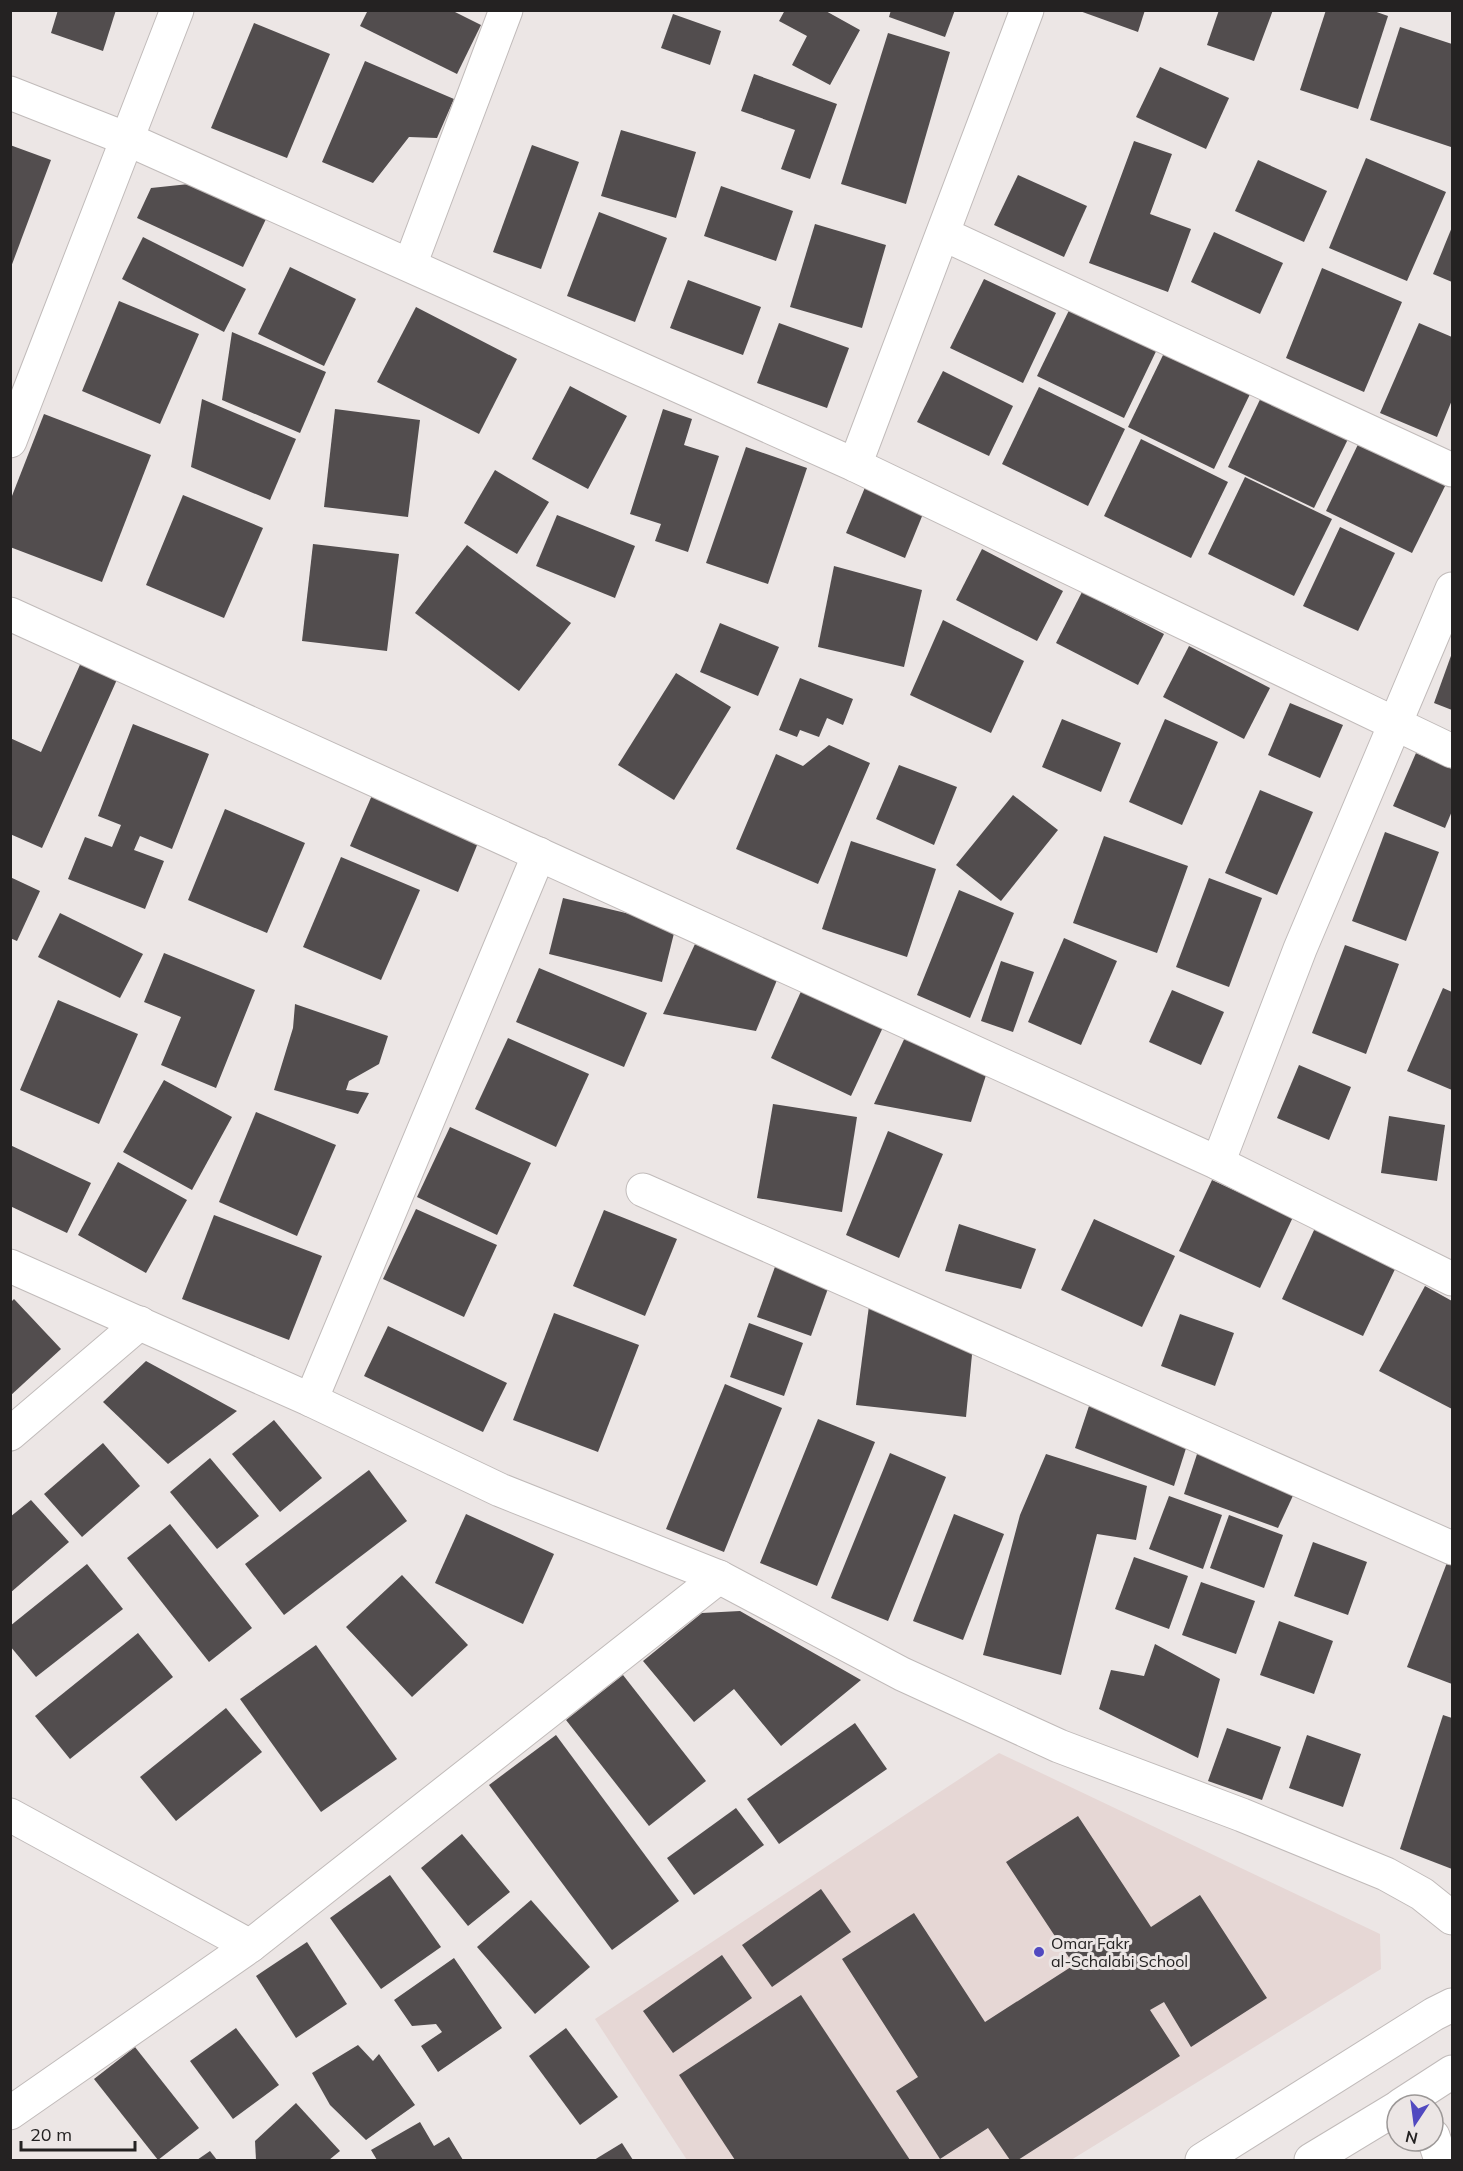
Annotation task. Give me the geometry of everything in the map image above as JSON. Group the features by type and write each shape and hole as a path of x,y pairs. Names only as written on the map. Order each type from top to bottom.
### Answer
{"street":[{"path":"10,441 177,10"},
{"path":"410,265 506,10"},
{"path":"855,465 1027,10"},
{"path":"10,93 128,139 855,465 1452,751"},
{"path":"943,234 1452,470"},
{"path":"1218,1163 1300,949 1452,589"},
{"path":"10,614 1218,1163 1452,1279"},
{"path":"311,1400 539,854"},
{"path":"643,1190 1452,1548"},
{"path":"10,1266 311,1400 500,1490 719,1577 902,1674 1059,1746 1242,1815 1386,1874 1422,1894 1452,1918"},
{"path":"10,1434 140,1323"},
{"path":"10,2113 250,1946 719,1577"},
{"path":"10,1815 250,1946"},
{"path":"1202,2160 1434,2014 1452,2005"},
{"path":"1424,2093 1452,2072"},
{"path":"1311,2160 1385,2118"}],"shaded area":[{"name":"Omar Fakr al-Schalabi School","path":"999,1753 1380,1934 1381,1969 1071,2160 687,2160 595,2019"}],"building":[{"path":"58,10 116,10 103,51 51,33"},
{"path":"368,10 451,10 481,25 457,74 360,26"},
{"path":"785,10 824,10 860,30 830,85 792,65 807,36 779,21"},
{"path":"891,10 955,10 945,37 889,17"},
{"path":"1077,10 1145,10 1138,32"},
{"path":"1219,10 1273,10 1254,61 1207,45"},
{"path":"1326,10 1371,10 1388,16 1358,109 1300,90"},
{"path":"673,14 721,31 710,65 661,48"},
{"path":"254,23 330,54 287,158 211,128"},
{"path":"1400,27 1452,44 1451,147 1370,120"},
{"path":"888,33 950,52 906,204 841,184"},
{"path":"365,61 454,99 437,138 409,137 373,183 322,162"},
{"path":"1160,67 1229,98 1206,149 1136,117"},
{"path":"754,74 837,104 810,179 781,169 795,130 741,111"},
{"path":"621,130 696,152 676,218 601,196"},
{"path":"1134,141 1172,154 1150,214 1191,229 1168,292 1089,263"},
{"path":"10,145 51,160 11,267 10,267"},
{"path":"532,145 579,162 541,269 493,252"},
{"path":"1366,158 1446,192 1407,281 1329,248"},
{"path":"1258,160 1327,191 1304,242 1235,211"},
{"path":"1018,175 1087,206 1064,257 994,225"},
{"path":"189,184 266,219 243,267 137,218 151,188"},
{"path":"721,186 793,211 776,261 704,236"},
{"path":"599,212 667,238 635,322 567,296"},
{"path":"815,224 886,245 862,328 790,307"},
{"path":"1452,227 1452,282 1433,274"},
{"path":"1214,232 1283,263 1260,314 1191,282"},
{"path":"143,237 246,289 224,332 122,279"},
{"path":"290,267 356,299 324,366 258,334"},
{"path":"1322,268 1402,302 1364,392 1286,358"},
{"path":"984,279 1056,313 1023,383 950,348"},
{"path":"688,280 761,307 743,355 670,328"},
{"path":"1074,300 1161,341 1124,418 1037,376"},
{"path":"119,301 199,334 160,424 82,391"},
{"path":"416,307 517,359 479,434 377,382"},
{"path":"779,323 849,348 827,408 757,383"},
{"path":"1419,323 1452,337 1452,400 1437,437 1380,413"},
{"path":"232,332 326,372 300,433 222,400"},
{"path":"1165,351 1251,392 1214,469 1128,427"},
{"path":"943,371 1013,406 989,456 917,422"},
{"path":"570,386 627,416 588,489 532,459"},
{"path":"1039,387 1125,429 1088,506 1002,464"},
{"path":"1265,389 1352,431 1314,508 1228,467"},
{"path":"202,399 296,439 270,500 191,467"},
{"path":"335,409 420,420 408,517 324,507"},
{"path":"663,409 692,419 684,445 719,456 688,552 655,541 661,524 630,514"},
{"path":"44,414 151,455 102,582 10,547 10,501"},
{"path":"1363,434 1450,476 1412,553 1326,511"},
{"path":"1141,439 1228,482 1191,558 1104,516"},
{"path":"746,447 807,468 768,584 706,563"},
{"path":"495,470 549,502 517,554 464,523"},
{"path":"1245,477 1332,519 1294,596 1208,554"},
{"path":"866,485 925,509 905,558 846,533"},
{"path":"183,495 263,528 224,618 146,585"},
{"path":"557,515 635,546 615,598 536,566"},
{"path":"1340,527 1395,553 1358,631 1303,606"},
{"path":"313,544 399,554 387,651 302,641"},
{"path":"467,545 571,623 519,691 415,613"},
{"path":"982,549 1063,591 1037,641 956,600"},
{"path":"834,566 922,590 904,667 818,647"},
{"path":"1082,592 1164,634 1138,685 1056,643"},
{"path":"943,620 1024,661 991,733 910,695"},
{"path":"720,623 779,647 758,696 700,672"},
{"path":"1189,646 1270,688 1244,739 1163,697"},
{"path":"1452,653 1452,710 1434,703"},
{"path":"83,658 119,675 42,848 10,834 10,738 41,752"},
{"path":"676,673 731,707 674,800 618,765"},
{"path":"800,678 853,699 843,725 827,718 819,737 800,730 797,737 779,730"},
{"path":"1290,703 1343,725 1320,778 1268,755"},
{"path":"1062,719 1121,743 1101,792 1042,767"},
{"path":"1165,719 1218,742 1182,825 1129,802"},
{"path":"133,724 209,754 172,849 140,836 134,850 164,861 145,909 68,879 85,837 112,847 121,825 98,816"},
{"path":"829,745 870,763 818,884 736,849 776,754 803,766"},
{"path":"1416,753 1452,769 1452,811 1445,828 1393,806"},
{"path":"899,765 957,787 934,845 876,819"},
{"path":"1260,790 1313,812 1277,895 1225,873"},
{"path":"373,793 480,838 458,892 350,846"},
{"path":"1013,795 1058,830 1001,901 956,865"},
{"path":"225,809 305,843 267,933 188,900"},
{"path":"1385,832 1439,852 1406,941 1352,921"},
{"path":"1104,836 1188,866 1157,953 1073,923"},
{"path":"851,841 936,869 907,957 822,929"},
{"path":"341,857 420,890 381,980 303,947"},
{"path":"10,877 40,891 17,941 10,938"},
{"path":"1209,878 1262,898 1229,987 1176,967"},
{"path":"959,890 1014,913 970,1018 917,995"},
{"path":"563,898 676,925 662,982 549,954"},
{"path":"60,913 143,954 120,998 38,957"},
{"path":"1064,938 1117,961 1081,1045 1028,1022"},
{"path":"695,944 777,980 756,1031 663,1014"},
{"path":"1345,945 1399,964 1366,1054 1312,1033"},
{"path":"164,953 255,990 216,1088 161,1065 181,1017 144,1002"},
{"path":"1001,961 1034,972 1013,1032 981,1021"},
{"path":"539,968 647,1013 624,1067 516,1022"},
{"path":"803,987 885,1023 851,1096 771,1058"},
{"path":"1443,988 1452,992 1452,1090 1407,1071"},
{"path":"1172,990 1224,1012 1201,1065 1149,1042"},
{"path":"58,1000 138,1034 99,1124 20,1090"},
{"path":"295,1004 388,1036 379,1064 349,1081 346,1090 369,1093 358,1114 274,1090 293,1028"},
{"path":"907,1033 988,1069 971,1122 874,1104"},
{"path":"508,1038 589,1074 556,1147 475,1109"},
{"path":"1299,1065 1351,1087 1329,1140 1277,1118"},
{"path":"164,1080 232,1117 192,1190 123,1152"},
{"path":"773,1104 857,1117 842,1212 757,1198"},
{"path":"256,1112 336,1145 297,1236 219,1202"},
{"path":"1389,1116 1445,1125 1437,1181 1381,1173"},
{"path":"450,1127 531,1163 497,1235 417,1197"},
{"path":"888,1131 943,1154 899,1258 846,1235"},
{"path":"10,1145 91,1183 67,1233 10,1206"},
{"path":"118,1162 187,1200 146,1273 78,1235"},
{"path":"1212,1180 1293,1217 1260,1288 1179,1251"},
{"path":"416,1209 497,1245 464,1317 383,1279"},
{"path":"604,1210 677,1239 645,1316 573,1286"},
{"path":"214,1215 322,1256 289,1340 182,1299"},
{"path":"1094,1219 1175,1256 1142,1327 1061,1290"},
{"path":"959,1224 1036,1249 1021,1289 945,1271"},
{"path":"1315,1228 1397,1265 1363,1336 1282,1299"},
{"path":"776,1264 830,1283 811,1336 757,1317"},
{"path":"1425,1286 1452,1301 1452,1409 1379,1371"},
{"path":"870,1298 973,1344 966,1417 856,1405"},
{"path":"14,1299 61,1349 10,1396 10,1303"},
{"path":"554,1313 639,1345 598,1452 513,1420"},
{"path":"1180,1314 1234,1333 1215,1386 1161,1366"},
{"path":"749,1323 803,1343 784,1396 730,1377"},
{"path":"388,1326 507,1383 483,1432 364,1376"},
{"path":"146,1361 237,1411 168,1464 103,1402"},
{"path":"725,1384 782,1408 724,1552 666,1529"},
{"path":"1090,1403 1188,1442 1174,1486 1075,1448"},
{"path":"818,1419 875,1442 817,1586 760,1563"},
{"path":"274,1420 322,1478 280,1512 232,1454"},
{"path":"103,1443 140,1486 82,1537 44,1494"},
{"path":"1199,1448 1297,1487 1278,1528 1184,1494"},
{"path":"890,1453 946,1477 888,1621 831,1598"},
{"path":"1046,1454 1147,1486 1136,1540 1097,1534 1061,1675 983,1655 1020,1515"},
{"path":"210,1458 259,1516 217,1549 170,1492"},
{"path":"369,1470 407,1521 284,1615 245,1564"},
{"path":"1169,1496 1222,1515 1203,1569 1149,1549"},
{"path":"31,1500 69,1542 10,1593 10,1517"},
{"path":"466,1514 554,1554 523,1624 435,1583"},
{"path":"954,1514 1004,1534 963,1640 913,1621"},
{"path":"1229,1515 1283,1535 1264,1588 1210,1568"},
{"path":"170,1524 252,1628 209,1662 127,1558"},
{"path":"1313,1542 1367,1562 1348,1615 1294,1596"},
{"path":"1134,1557 1188,1576 1169,1629 1115,1609"},
{"path":"1448,1560 1452,1562 1452,1684 1407,1667"},
{"path":"87,1564 123,1609 36,1677 10,1646 10,1626"},
{"path":"402,1575 468,1645 412,1697 346,1627"},
{"path":"1201,1582 1255,1601 1236,1654 1182,1635"},
{"path":"740,1611 861,1680 781,1746 734,1689 694,1722 643,1661 702,1613"},
{"path":"1279,1621 1333,1641 1314,1694 1260,1675"},
{"path":"138,1633 173,1677 70,1759 35,1716"},
{"path":"1155,1644 1220,1679 1198,1758 1099,1709 1111,1670 1144,1676"},
{"path":"316,1645 397,1759 321,1812 240,1699"},
{"path":"623,1675 706,1781 649,1826 566,1720"},
{"path":"226,1708 262,1752 176,1821 140,1777"},
{"path":"1443,1715 1452,1718 1452,1869 1400,1849"},
{"path":"855,1723 887,1769 779,1844 747,1799"},
{"path":"1227,1728 1281,1747 1262,1800 1208,1781"},
{"path":"556,1735 679,1901 612,1950 489,1785"},
{"path":"1307,1735 1361,1754 1343,1807 1289,1788"},
{"path":"736,1808 764,1845 694,1895 667,1858"},
{"path":"1078,1816 1151,1927 1200,1895 1267,1998 1191,2047 1164,2002 1150,2010 1180,2056 1018,2160 1010,2160 988,2128 940,2159 896,2091 918,2077 842,1959 914,1913 985,2022 1074,1965 1006,1862"},
{"path":"462,1834 510,1892 468,1926 421,1868"},
{"path":"390,1875 441,1947 381,1989 330,1918"},
{"path":"821,1889 851,1932 772,1987 742,1945"},
{"path":"531,1900 590,1967 535,2014 477,1947"},
{"path":"307,1942 347,2004 296,2038 256,1976"},
{"path":"722,1955 752,1998 673,2053 643,2011"},
{"path":"454,1958 502,2028 438,2072 421,2046 442,2032 436,2024 412,2026 394,2000"},
{"path":"801,1995 910,2160 735,2160 679,2075"},
{"path":"236,2028 279,2085 233,2119 190,2061"},
{"path":"566,2028 618,2097 580,2125 529,2056"},
{"path":"358,2045 373,2061 379,2054 415,2105 366,2140 330,2105 312,2073"},
{"path":"135,2047 199,2128 158,2160 94,2079"},
{"path":"296,2103 340,2151 329,2160 256,2160 255,2141"},
{"path":"420,2122 434,2146 449,2137 463,2160 377,2160 371,2150"},
{"path":"622,2143 633,2160 594,2160"},
{"path":"210,2151 217,2160 197,2160"}],"place":[{"name":"Omar Fakr al-Schalabi School","path":"1039,1952"}]}
